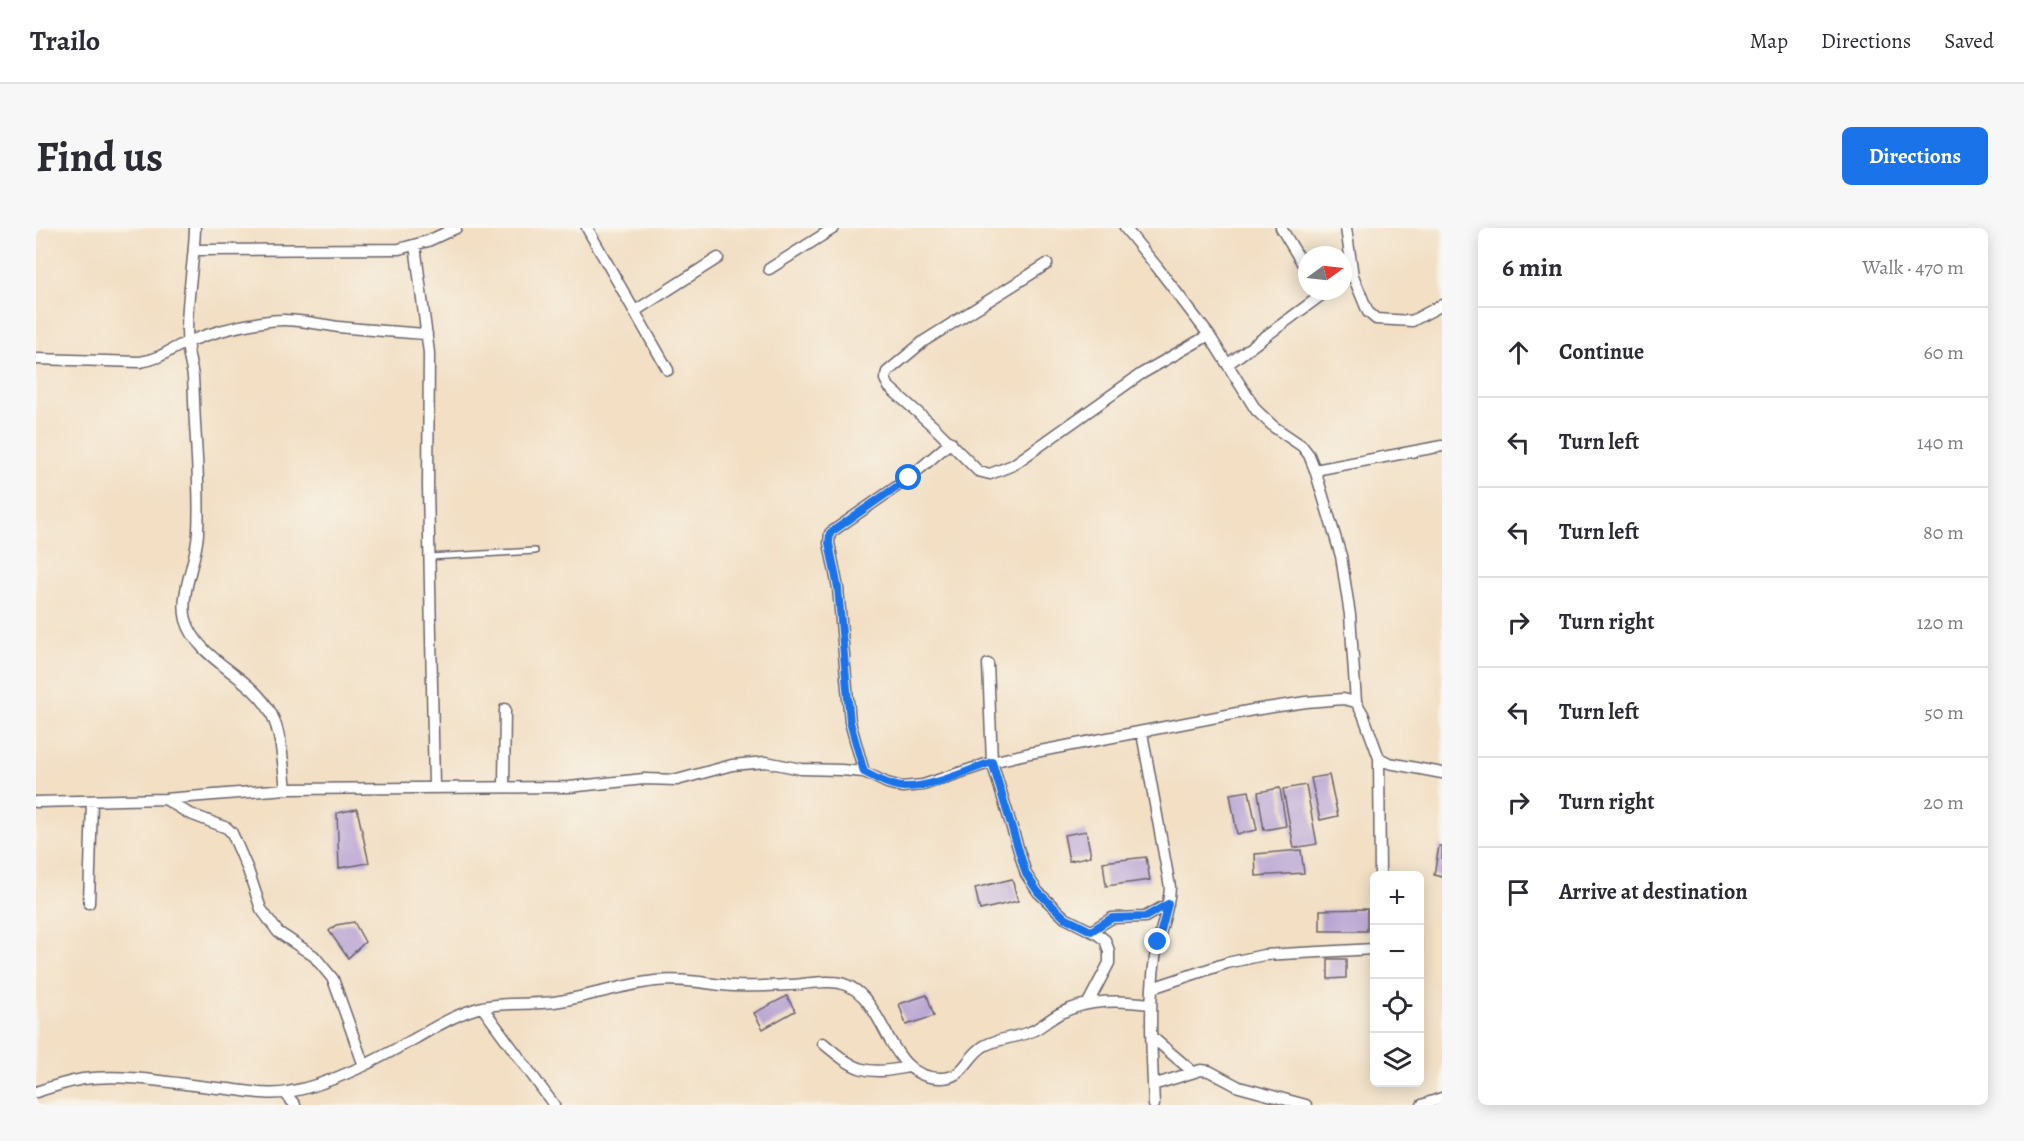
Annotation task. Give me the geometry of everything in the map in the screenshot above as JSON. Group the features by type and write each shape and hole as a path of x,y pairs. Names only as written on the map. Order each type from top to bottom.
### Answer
{"street":[{"path":"195,228 189,295 188,342 193,376 198,476 198,533 192,570 185,591 186,621 205,651 252,688 271,714 277,734 286,789"},
{"path":"194,250 399,249 456,228"},
{"path":"587,228 668,370"},
{"path":"769,268 834,228"},
{"path":"1125,228 1209,335 1256,410 1274,427 1302,446 1309,455 1315,470 1341,556 1350,615 1356,702 1363,714 1379,758 1380,871"},
{"path":"1281,228 1298,256"},
{"path":"1346,228 1347,246"},
{"path":"415,245 429,353 429,557 434,786"},
{"path":"635,311 718,258"},
{"path":"1047,264 924,341 886,372 885,379 889,387 951,442 978,471 990,474 1013,465 1141,374 1209,335"},
{"path":"1352,286 1368,312 1376,319 1412,321 1442,304"},
{"path":"1228,364 1312,300"},
{"path":"36,359 140,362 164,355 188,342 228,329 265,321 304,320 336,326 427,334"},
{"path":"864,772 850,722 838,588 829,543 830,533 909,478 951,442"},
{"path":"1315,470 1442,446"},
{"path":"988,664 992,762 1026,874 1038,892 1065,918 1105,940 1109,951 1109,963 1088,1004"},
{"path":"36,802 165,799 286,789 434,786 472,789 569,787 644,779 677,780 732,765 766,762 801,770 864,772 902,787 923,785 992,762 1253,710 1343,699 1356,702"},
{"path":"504,787 505,709"},
{"path":"1142,733 1169,876 1168,904 1155,956 1150,1004 1154,1105"},
{"path":"1379,758 1389,763 1442,773"},
{"path":"165,799 188,813 227,828 232,833 261,909 278,932 314,956 333,979 364,1066"},
{"path":"89,903 92,802"},
{"path":"1091,931 1112,918 1145,917 1168,904"},
{"path":"1152,988 1227,963 1264,955 1370,949"},
{"path":"36,1092 81,1080 108,1078 144,1079 185,1086 285,1093 315,1085 364,1066 444,1021 482,1007 549,1003 657,981 734,986 788,986 832,981 850,984 864,995 891,1043 908,1067 929,1076 941,1078 954,1076 976,1051 985,1045 1031,1031 1060,1013 1088,1004 1126,1001 1150,1004"},
{"path":"482,1007 550,1104"},
{"path":"1152,1037 1193,1072"},
{"path":"823,1043 859,1069 882,1072 908,1067"},
{"path":"1153,1085 1193,1072 1209,1071 1239,1086 1292,1103 1306,1105"},
{"path":"285,1093 295,1105"},
{"path":"1422,1105 1442,1098"}],"lane":[{"path":"429,557 536,551"}],"building":[{"path":"1329,775 1338,816 1320,820 1311,778"},
{"path":"1306,785 1317,844 1294,848 1283,789"},
{"path":"1280,788 1286,826 1264,830 1258,792"},
{"path":"1249,791 1257,830 1237,834 1230,794"},
{"path":"357,809 369,863 339,868 337,813"},
{"path":"1086,831 1091,856 1069,861 1064,835"},
{"path":"1439,846 1442,846 1442,877 1434,875"},
{"path":"1301,850 1304,873 1256,876 1255,854"},
{"path":"1146,857 1150,880 1106,886 1103,862"},
{"path":"1012,879 1018,901 980,910 975,888"},
{"path":"1367,909 1367,931 1320,931 1320,910"},
{"path":"354,922 365,942 348,958 329,931 336,925"},
{"path":"1328,959 1346,959 1346,978 1328,979"},
{"path":"927,995 934,1016 906,1025 899,1004"},
{"path":"787,996 795,1011 763,1029 754,1013"}],"route":[{"path":"909,478 830,533 829,543 838,588 850,722 864,772 902,787 923,785 992,762 1026,874 1038,892 1065,918 1091,931 1112,918 1145,917 1168,904 1158,942"}]}
